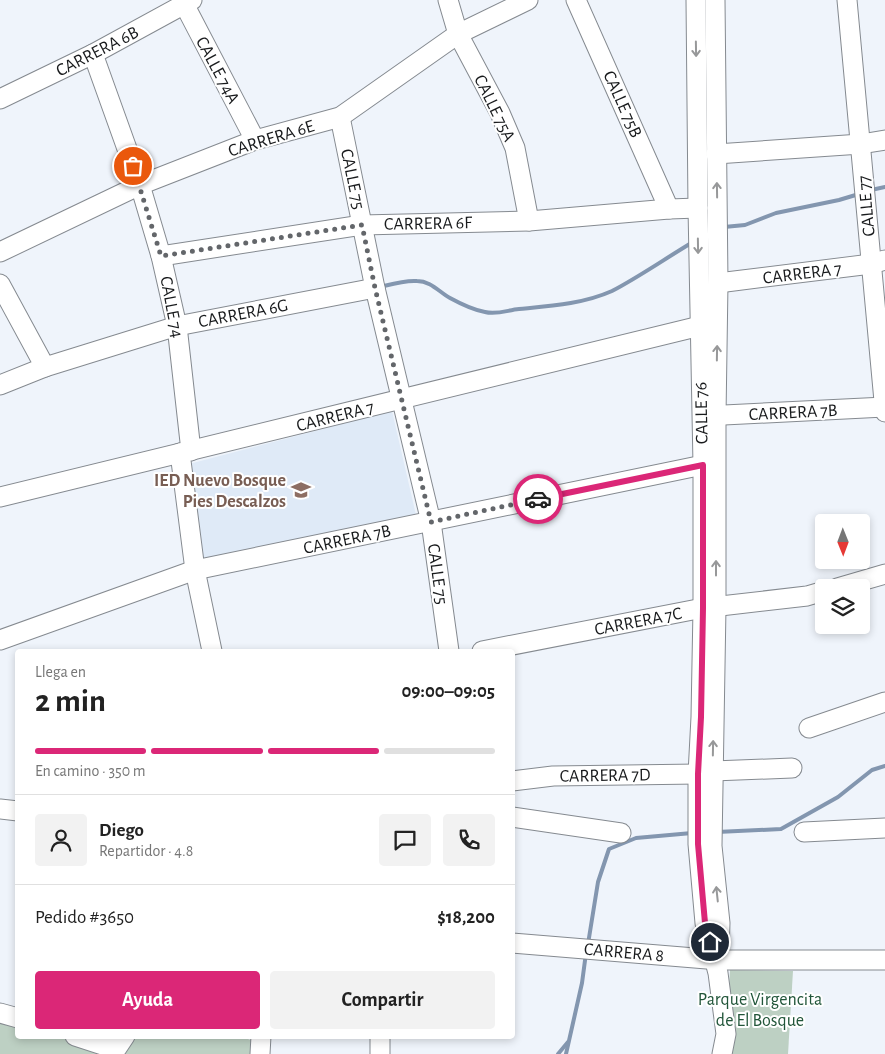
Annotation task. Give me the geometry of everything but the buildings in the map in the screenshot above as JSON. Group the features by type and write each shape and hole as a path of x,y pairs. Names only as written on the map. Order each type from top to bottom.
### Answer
{"street":[{"name":"CALLE 75A","path":"448,0 458,34 500,114 514,148 529,221"},
{"name":"CARRERA 6E","path":"0,252 140,185 255,140 340,118 458,34 528,0"},
{"name":"CALLE 75B","path":"576,0 669,209"},
{"name":"CALLE 76","path":"696,0 700,326 709,416 710,608 701,717 705,772 705,845 720,923 717,965 726,1034 722,1054"},
{"name":"CALLE 76","path":"710,608 703,465 709,416 718,283 715,0"},
{"name":"CALLE 77","path":"847,0 865,192 878,262 885,412"},
{"name":"CARRERA 6B","path":"0,99 93,54 186,2"},
{"name":"CALLE 74A","path":"186,2 255,140"},
{"name":"CALLE 74","path":"93,54 140,185 161,256 178,326 185,452 195,570 212,649"},
{"name":"CALLE 75","path":"340,118 375,288 431,522 450,649"},
{"path":"716,154 860,144 885,140"},
{"name":"CARRERA 6F","path":"161,256 362,225 529,221 698,208"},
{"name":"CARRERA 7","path":"718,283 878,262"},
{"path":"0,284 45,366"},
{"name":"CARRERA 6G","path":"0,385 45,366 178,326 375,288"},
{"name":"CARRERA 7","path":"0,497 700,326"},
{"name":"CARRERA 7B","path":"709,416 885,407"},
{"name":"CARRERA 7B","path":"0,640 195,570 703,465"},
{"path":"868,579 885,574"},
{"name":"CARRERA 7C","path":"493,649 710,608 815,594"},
{"path":"809,728 885,702"},
{"name":"CARRERA 7D","path":"515,781 553,776 792,768"},
{"path":"0,809 15,811"},
{"path":"515,818 621,833"},
{"path":"804,832 885,828"},
{"name":"CARRERA 8","path":"515,943 600,950 717,965 885,960"},
{"path":"0,1013 15,1017"},
{"path":"84,1039 112,1049 121,1042"},
{"path":"260,1054 261,1039"},
{"path":"380,1039 380,1054"}],"shaded area":[{"name":"IED Nuevo Bosque Pies Descalzos","path":"392,411 416,515 198,561 189,464"}],"green space":[{"name":"Parque Virgencita de El Bosque","path":"730,970 793,971 788,1054 725,1054"},
{"path":"0,1017 15,1021 15,1039 73,1039 114,1054 0,1054"},
{"path":"132,1039 248,1039 253,1041 252,1054 120,1054"}],"waterway":[{"path":"871,190 885,187"},
{"path":"724,227 745,225 776,213 859,194"},
{"path":"380,287 403,282 422,281 463,305 489,313 566,304 590,299 612,291 693,242"},
{"path":"717,832 781,829 838,797 872,770 885,766"},
{"path":"588,944 598,882 609,849 636,838 692,833"},
{"path":"566,1054 582,983 586,953"},
{"path":"558,1054 568,1042"}],"way so far":[{"path":"133,166 161,256 362,225 375,288 431,522 538,499"}],"place":[{"name":"IED Nuevo Bosque Pies Descalzos","path":"301,490"}],"route":[{"path":"538,499 703,465 703,608 698,844 705,923 710,942"}]}
